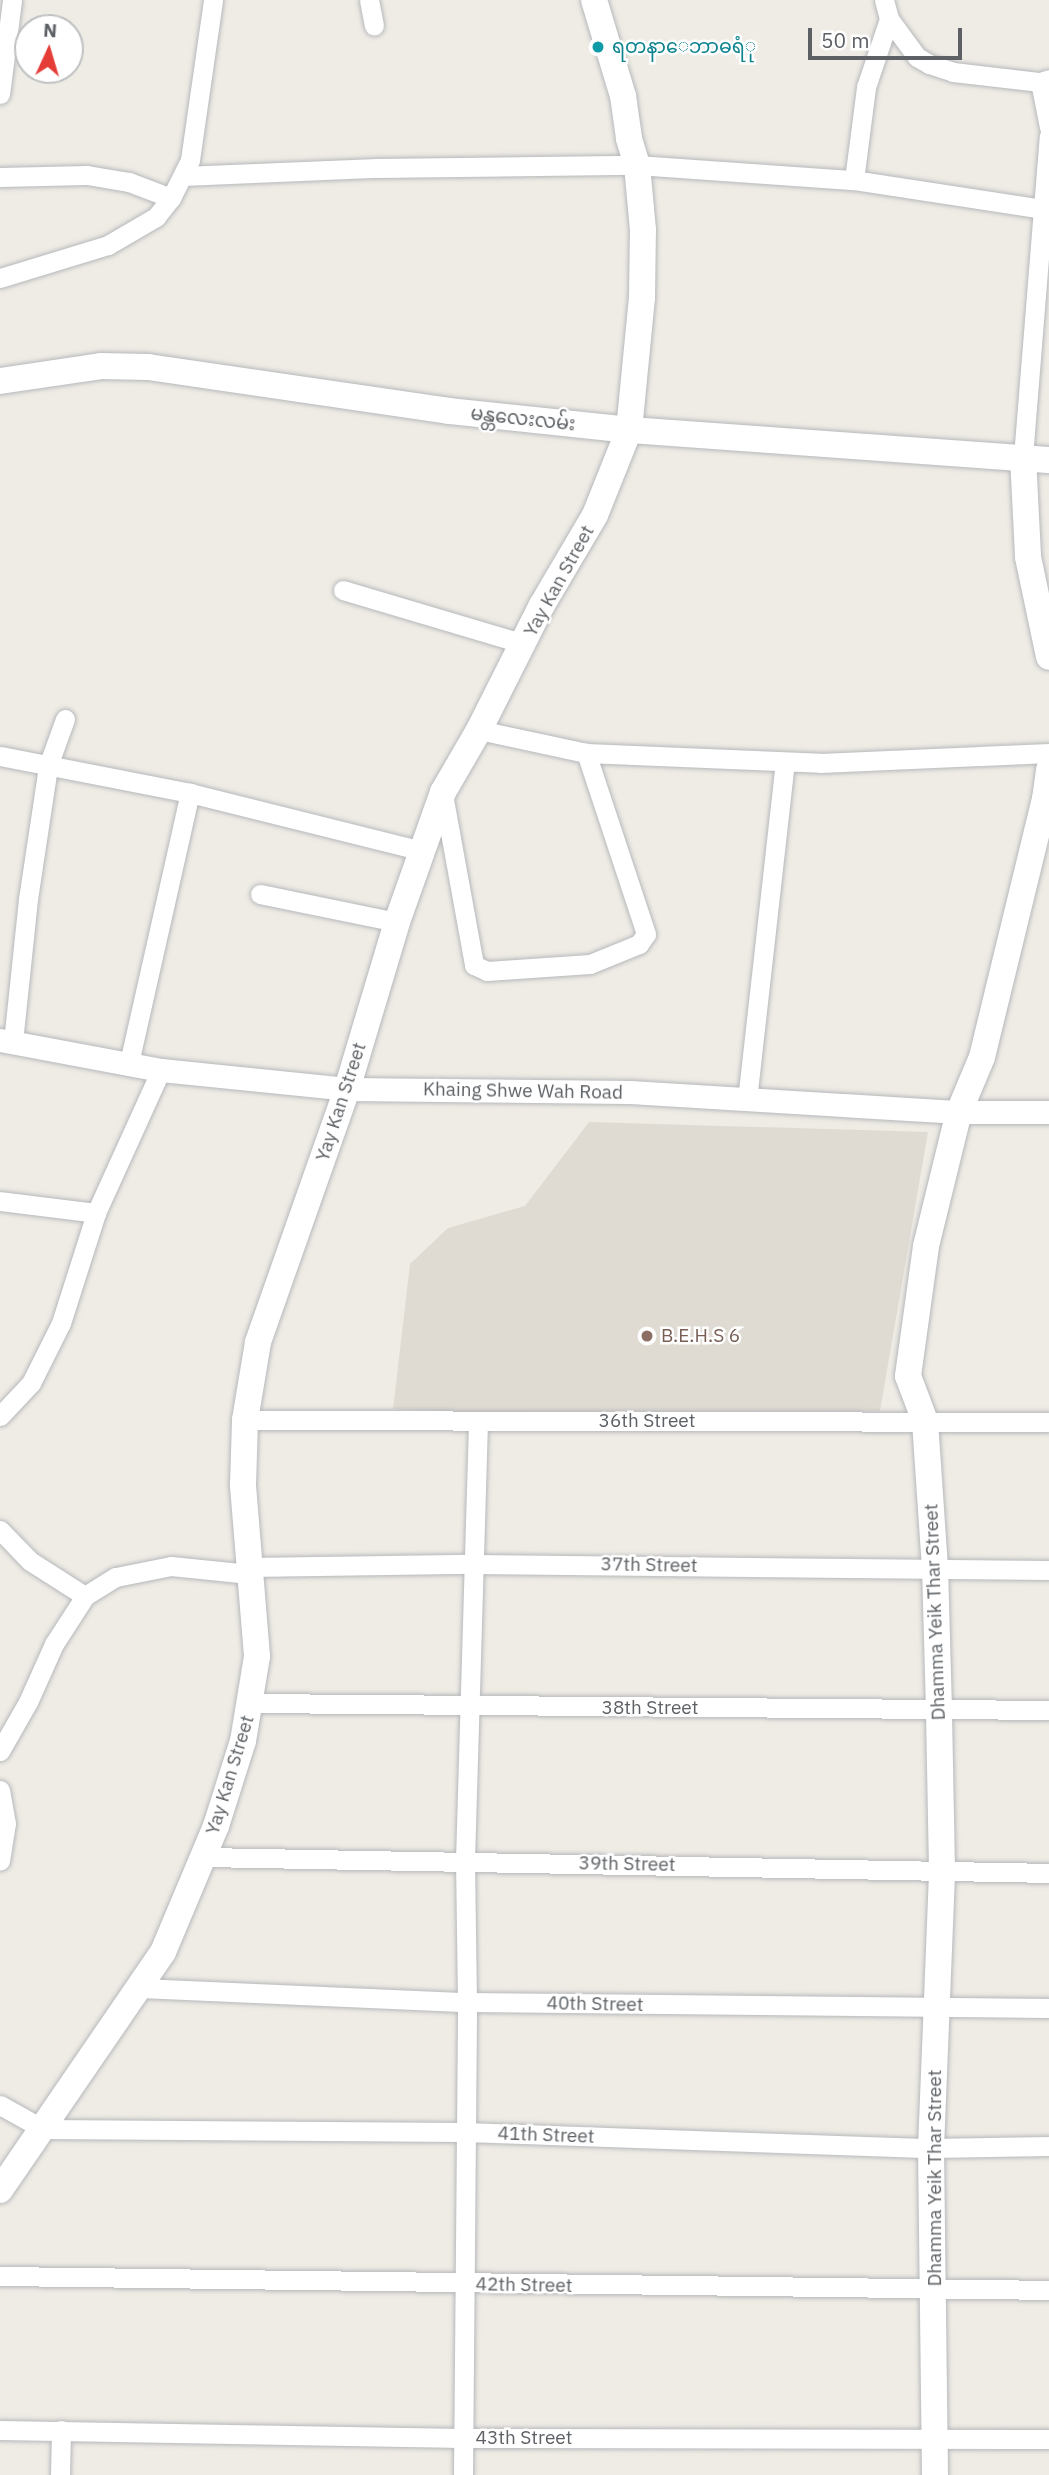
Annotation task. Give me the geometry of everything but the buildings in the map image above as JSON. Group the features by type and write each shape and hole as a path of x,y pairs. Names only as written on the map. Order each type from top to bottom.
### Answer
{"main road":[{"name":"Yay Kan Street","path":"0,2190 163,1952 204,1857 243,1741 257,1656 243,1485 245,1420 258,1342 347,1089 397,922 443,792 479,730 542,606 595,515 629,430 642,298 643,230 637,165 629,138 623,96 594,0"},
{"name":"မန္တလေးလမ်း","path":"0,381 101,366 148,367 449,411 629,430 1049,460"},
{"path":"1023,457 1028,557 1049,657"},
{"name":"Dhamma Yeik Thar Street","path":"935,2475 935,2290 931,2148 942,1870 939,1710 935,1568 925,1422 908,1376 913,1319 926,1246 959,1112 982,1057 1045,799 1049,769"}],"street":[{"path":"0,94 12,0"},
{"path":"0,275 108,245 156,217 172,198 190,160 212,0"},
{"path":"369,0 374,26"},
{"path":"884,0 888,19 917,57 929,64 953,72 1045,81 1049,127"},
{"path":"854,180 866,87 888,19"},
{"path":"1023,457 1049,136"},
{"path":"183,176 377,168 637,165 854,180 1043,209"},
{"path":"0,177 87,175 130,182 172,198"},
{"path":"343,590 524,644"},
{"path":"7,1041 48,766 65,719"},
{"path":"479,730 586,753 785,762 820,763 1049,753"},
{"path":"443,792 474,965 487,971 590,964 639,944 646,934 586,753"},
{"path":"0,755 190,793 422,851"},
{"path":"747,1100 785,762"},
{"path":"129,1063 190,793"},
{"path":"260,894 397,922"},
{"name":"Khaing Shwe Wah Road","path":"7,1041 161,1070 347,1089 630,1092 747,1100 797,1100 959,1112 1049,1112"},
{"path":"0,1416 31,1383 61,1323 96,1213 161,1070"},
{"path":"0,1202 96,1213"},
{"name":"36th Street","path":"245,1420 1049,1422"},
{"path":"463,2475 467,2002 465,1860 478,1421"},
{"path":"0,1530 30,1561 85,1596 54,1644 0,1751"},
{"name":"37th Street","path":"85,1596 116,1577 171,1566 249,1571 472,1564 1049,1570"},
{"name":"38th Street","path":"251,1703 1049,1710"},
{"path":"0,1790 6,1823 0,1861"},
{"name":"39th Street","path":"204,1857 1049,1873"},
{"name":"40th Street","path":"140,1988 467,2002 937,2010 1049,2008"},
{"path":"0,2105 43,2129"},
{"name":"41th Street","path":"43,2129 464,2132 931,2148 1049,2146"},
{"name":"42th Street","path":"0,2276 463,2285 1049,2290"},
{"name":"43th Street","path":"0,2430 463,2438 1049,2439"},
{"path":"60,2475 61,2430"}],"shaded area":[{"name":"B.E.H.S 6","path":"589,1122 928,1132 880,1411 459,1412 393,1409 410,1264 448,1228 525,1206"}],"place":[{"name":"ရတနာေဘာဓရံု","path":"598,47"},
{"name":"B.E.H.S 6","path":"647,1336"}]}
